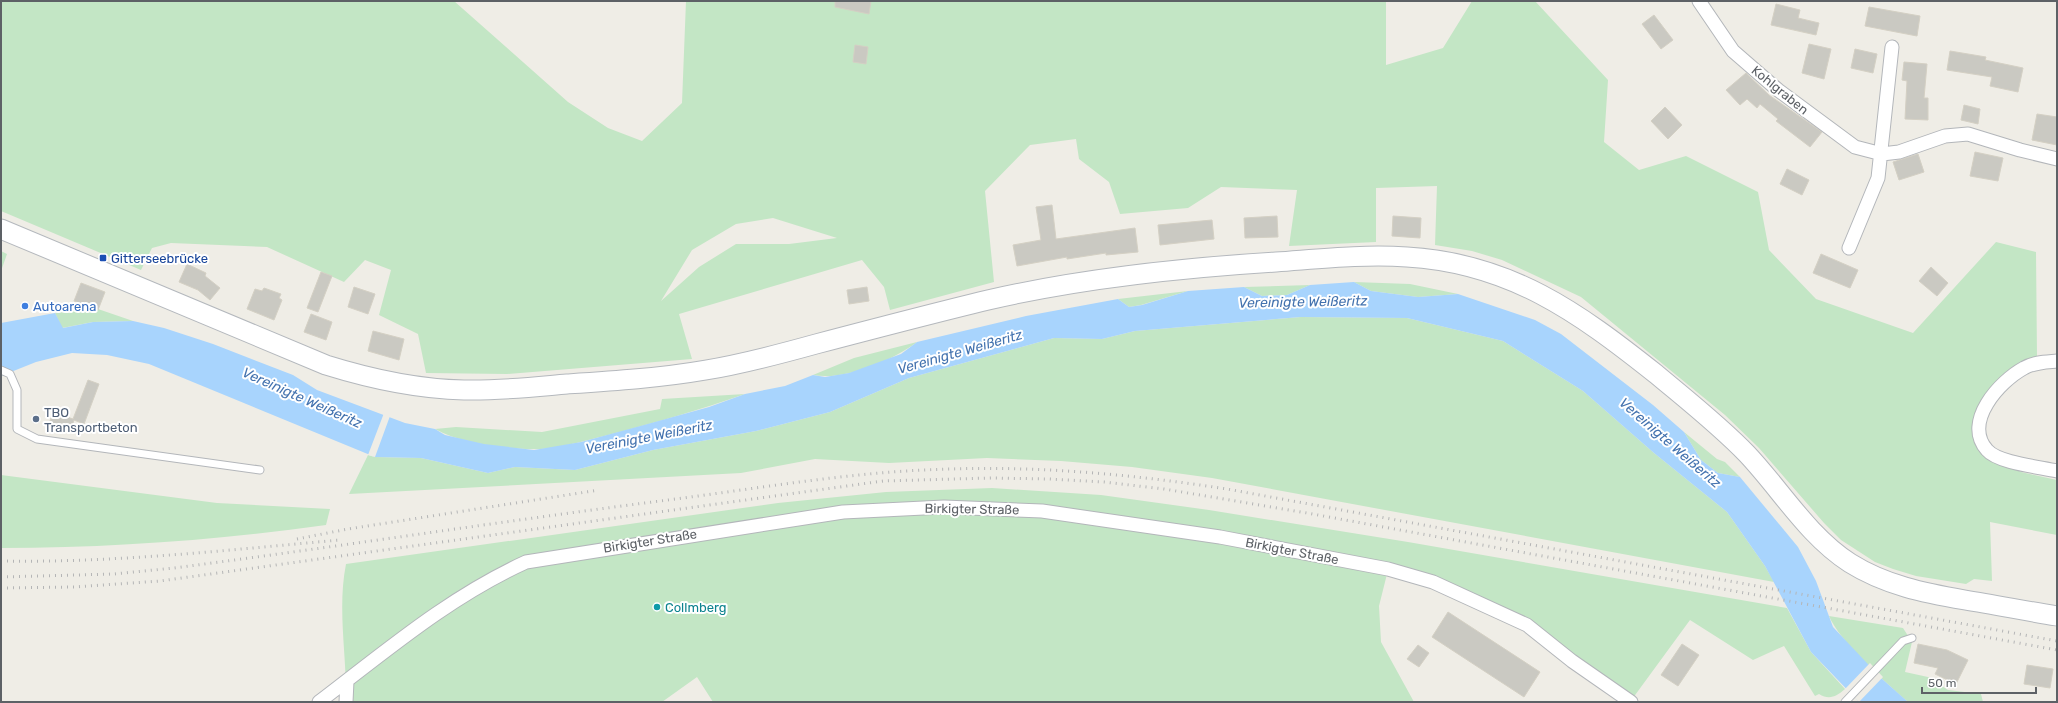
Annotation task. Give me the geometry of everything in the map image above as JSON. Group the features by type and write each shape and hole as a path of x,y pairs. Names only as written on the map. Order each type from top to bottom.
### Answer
{"main road":[{"path":"1,229 326,365 357,375 396,383 462,390 503,389 628,380 710,370 998,298 1072,283 1147,272 1202,267 1381,256 1409,257 1442,261 1470,267 1530,288 1560,303 1595,326 1728,435 1752,459 1824,543 1844,560 1868,574 1891,584 1935,594 2057,616"}],"street":[{"name":"Kohlgraben","path":"1699,1 1733,51 1778,90 1855,147 1882,154 1899,152 1945,136 1968,134 2020,150 2057,159"},
{"path":"1849,248 1878,178 1882,154 1892,47"},
{"path":"2057,361 2040,362 2024,367 2005,382 1990,398 1983,411 1979,425 1980,437 1983,444 1987,450 1996,457 2057,471"},
{"name":"Birkigter Straße","path":"319,702 450,603 495,576 526,562 843,512 944,507 1049,512 1220,537 1388,569 1433,582 1527,625 1572,661 1631,702"},
{"path":"346,702 347,681"}],"lane":[{"path":"1,370 10,374 17,390 18,429 37,439 260,470"},
{"path":"1845,702 1903,641 1912,638"}],"green space":[{"path":"1,1 454,1 568,102 608,128 642,141 682,103 686,1 1386,1 1386,65 1443,48 1472,1 1535,1 1608,80 1604,142 1639,170 1686,156 1758,192 1769,250 1816,299 1913,333 1996,242 2036,252 2037,357 1977,415 1990,457 2021,472 2057,480 2057,535 1990,522 1992,581 1974,579 1966,584 1916,576 1875,562 1841,540 1824,523 1759,448 1725,415 1581,297 1502,260 1472,251 1435,245 1437,186 1376,188 1376,242 1289,246 1297,190 1221,187 1188,208 1120,214 1109,182 1079,159 1076,139 1030,145 985,191 994,282 890,310 884,287 862,260 679,314 692,359 507,374 426,373 418,334 379,315 391,270 365,260 344,282 267,247 171,243 152,248 141,270 1,211","holes":["773,218 837,238 789,244 736,244 699,267 661,301 692,250 736,224"]},
{"path":"1,251 7,254 1,271"},
{"path":"1354,282 1410,284 1458,294 1418,297 1371,291"},
{"path":"1310,285 1287,295 1262,296 1244,287"},
{"path":"1188,291 1141,305 1129,307 1118,299"},
{"path":"98,309 133,321 93,322 62,328 55,313"},
{"path":"1301,317 1407,318 1503,341 1583,391 1654,453 1727,512 1765,566 1774,582 1212,478 1132,467 1061,461 987,458 889,463 815,459 741,473 349,494 368,455 375,457 421,458 488,473 515,467 575,470 653,450 756,431 830,412 909,378 1054,338 1102,339 1135,331"},
{"path":"917,342 895,356 868,368 839,375 813,375 854,358"},
{"path":"745,394 642,426 581,442 551,448 521,449 482,444 457,438 435,429 456,427 542,432 660,409 662,399"},
{"path":"1684,432 1717,459 1725,462 1740,477 1718,473 1701,460"},
{"path":"1,475 217,503 330,509 326,525 245,535 124,545 1,548"},
{"path":"992,488 1101,495 1209,510 1408,542 1787,608 1811,652 1845,689 1832,697 1826,697 1819,694 1815,696 1784,646 1753,660 1690,620 1630,702 1527,625 1388,570 1379,606 1381,642 1414,702 713,702 697,677 662,702 346,702 342,598 346,564 778,503 886,492"},
{"path":"1829,616 1903,628 1912,642 1905,672 1928,677 1948,690 1981,694 1983,702 1908,702 1876,673 1853,649 1843,638"}],"water":[{"name":"Vereinigte Weißeritz","path":"1354,282 1371,291 1418,297 1458,294 1535,320 1561,334 1653,405 1684,432 1701,460 1718,473 1740,477 1798,547 1816,581 1833,627 1881,678 1908,702 1859,702 1811,652 1765,566 1727,512 1654,453 1583,391 1503,341 1407,318 1301,317 1135,331 1102,339 1054,338 909,378 830,412 756,431 653,450 575,470 515,467 488,473 421,458 375,457 149,364 107,355 72,353 36,362 1,376 1,323 55,313 63,328 93,322 133,321 164,328 213,344 293,375 317,390 405,423 435,429 445,435 484,444 534,450 581,442 709,407 745,394 785,386 813,375 825,377 849,373 901,354 917,342 1026,316 1118,299 1129,307 1142,305 1188,291 1244,287 1262,296 1287,295 1310,285"}],"pier":[{"path":"384,413 390,416 375,457 368,455"},
{"path":"1870,663 1883,677 1859,702 1845,689"}],"building":[{"path":"835,1 871,1 869,14 835,7"},
{"path":"1776,4 1800,10 1798,18 1819,23 1816,35 1771,25"},
{"path":"1869,7 1920,16 1917,36 1865,26"},
{"path":"1654,15 1673,40 1661,49 1642,24"},
{"path":"1809,44 1831,49 1824,79 1802,73"},
{"path":"855,45 868,47 866,64 853,62"},
{"path":"1855,49 1877,54 1873,73 1851,68"},
{"path":"1950,51 1986,57 1985,60 2023,68 2018,92 1990,86 1992,77 1947,70"},
{"path":"1904,62 1927,64 1924,98 1928,98 1928,120 1905,119 1907,81 1902,80"},
{"path":"1746,73 1769,95 1822,132 1810,147 1776,121 1778,119 1760,104 1757,108 1747,99 1740,105 1726,90"},
{"path":"1964,105 1980,109 1978,124 1961,120"},
{"path":"1665,107 1682,125 1668,139 1651,121"},
{"path":"2037,114 2057,117 2057,145 2032,140"},
{"path":"1975,152 2003,158 1998,181 1970,176"},
{"path":"1918,154 1924,172 1899,180 1893,162"},
{"path":"1787,169 1809,180 1802,195 1780,184"},
{"path":"1052,205 1056,239 1135,228 1138,252 1106,255 1106,253 1067,259 1067,257 1017,266 1013,245 1041,240 1036,207"},
{"path":"1277,216 1278,237 1245,238 1244,218"},
{"path":"1393,216 1421,218 1420,238 1392,236"},
{"path":"1212,220 1214,239 1160,245 1158,225"},
{"path":"1821,254 1858,270 1850,288 1813,273"},
{"path":"187,264 206,273 205,276 220,288 210,300 198,290 179,282"},
{"path":"1931,267 1948,283 1937,296 1919,281"},
{"path":"321,272 332,276 318,312 307,308"},
{"path":"81,283 105,292 98,310 74,301"},
{"path":"354,287 375,294 368,314 348,307"},
{"path":"867,287 869,301 849,304 847,290"},
{"path":"264,288 281,294 279,298 282,300 274,320 247,309 255,289 262,291"},
{"path":"311,314 332,322 326,340 304,332"},
{"path":"373,331 404,339 399,360 368,351"},
{"path":"88,380 99,384 84,424 74,420 70,432 49,424 53,412 73,419"},
{"path":"1448,612 1540,672 1524,697 1432,637"},
{"path":"1682,644 1699,655 1678,686 1661,675"},
{"path":"1918,644 1947,650 1968,660 1956,684 1935,674 1938,668 1914,663"},
{"path":"1418,645 1429,653 1419,667 1407,659"},
{"path":"2027,665 2053,669 2050,688 2024,684"}],"railway":[{"path":"1,577 114,574 174,568 805,481 878,473 915,470 986,468 1055,470 1124,476 1227,489 2057,641"},
{"path":"1,588 74,587 160,581 883,481 991,478 1049,479 1104,482 1164,489 1307,513 2057,650"},
{"path":"297,539 348,529 599,490"},
{"path":"1,561 128,558 213,552 340,540"}],"place":[{"name":"Gitterseebrücke","path":"103,258"},
{"name":"Autoarena","path":"25,306"},
{"name":"TBO Transportbeton","path":"36,419"},
{"name":"Collmberg","path":"657,607"}]}
